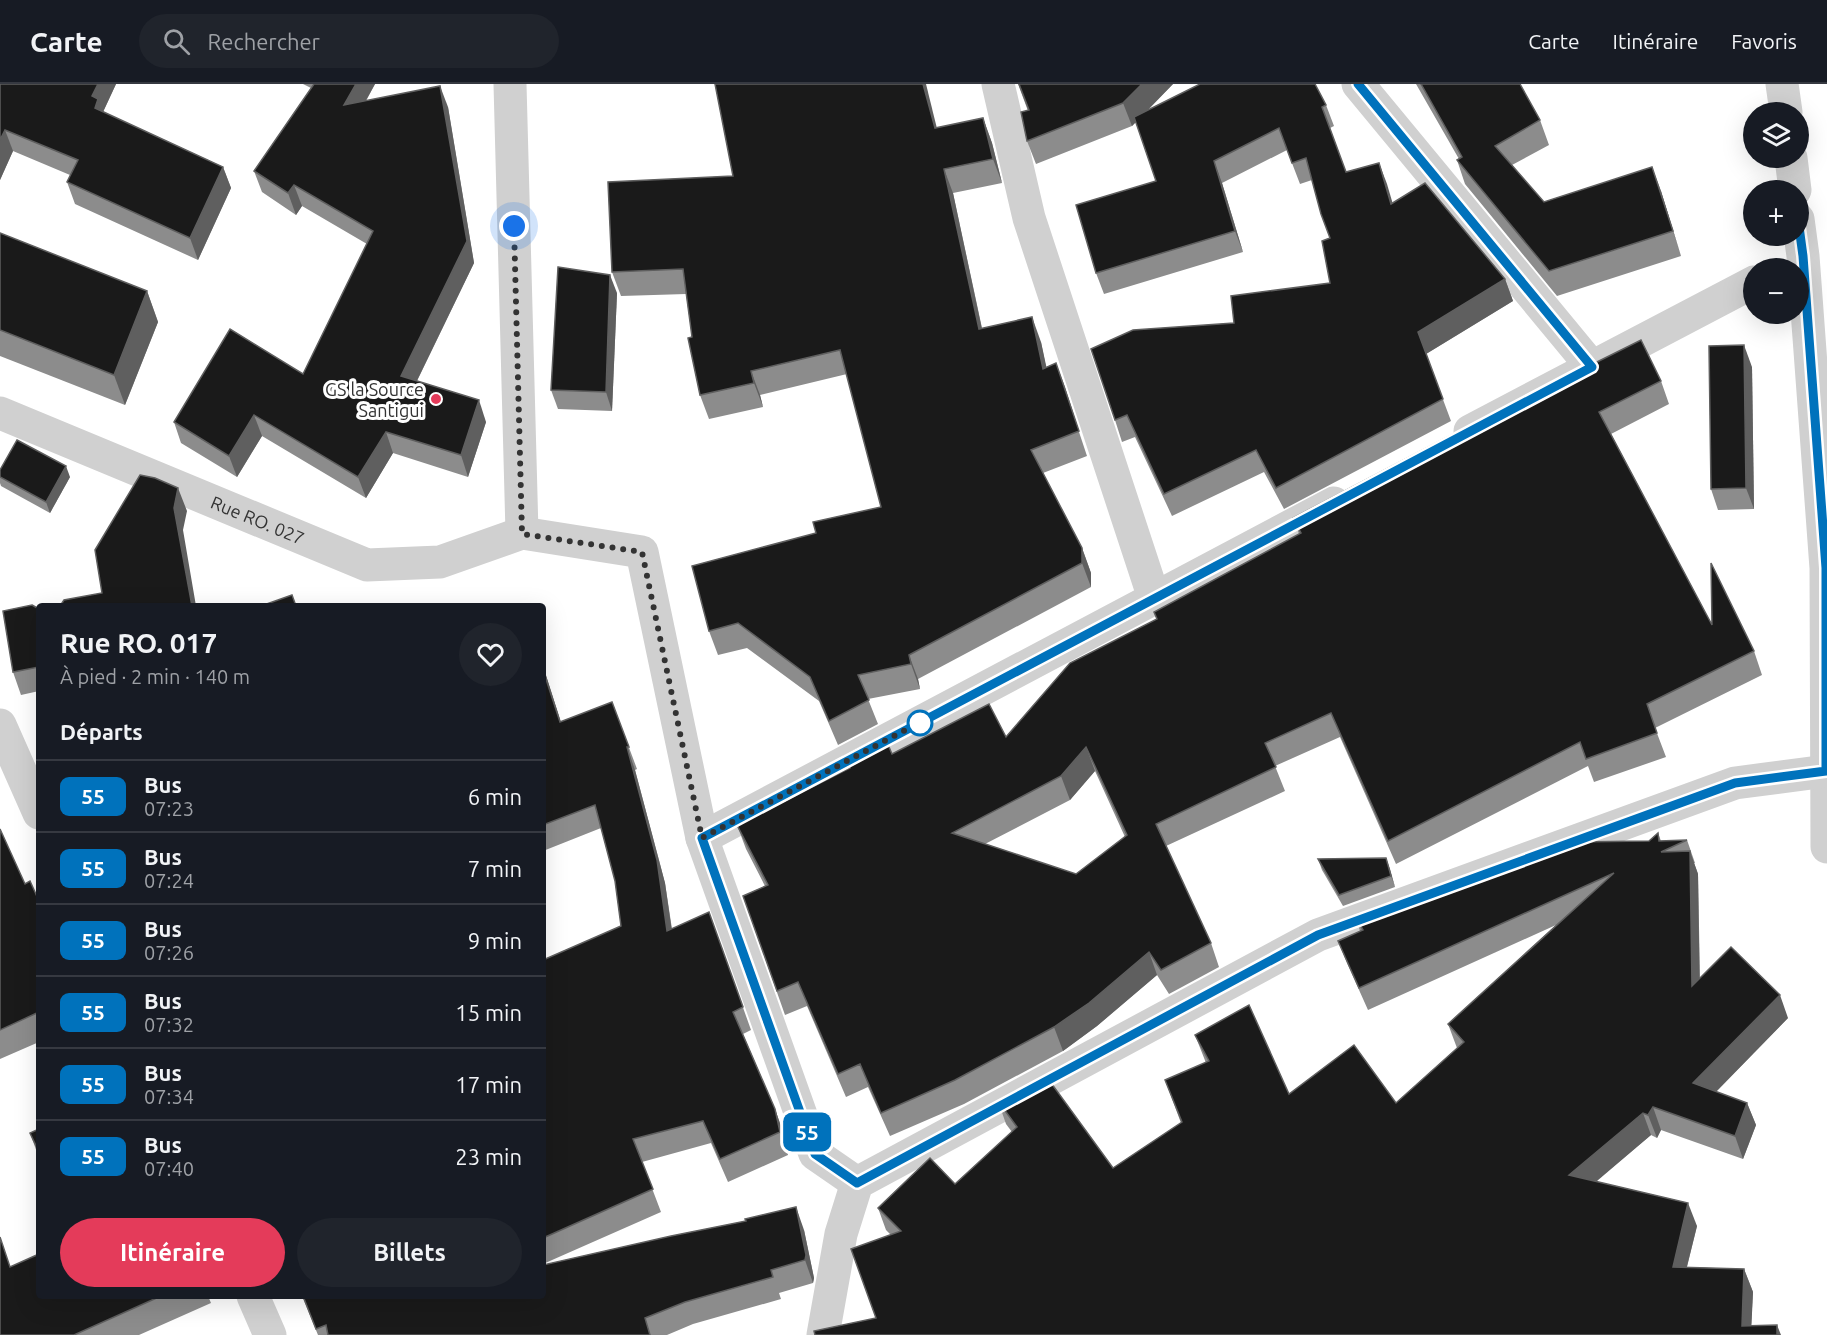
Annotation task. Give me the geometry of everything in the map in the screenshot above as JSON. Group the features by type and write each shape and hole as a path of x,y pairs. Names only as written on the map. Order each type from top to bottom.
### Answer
{"street":[{"path":"510,84 522,534 642,552 702,838 815,1154 857,1183"},
{"path":"998,84 1029,218 1154,598"},
{"path":"1358,84 1592,367"},
{"path":"1782,84 1785,102"},
{"path":"1446,444 1743,288"},
{"path":"1798,324 1827,568 1827,847"},
{"name":"Rue RO. 027","path":"0,413 368,565 440,562 522,534"},
{"path":"702,838 1363,488"},
{"path":"0,725 36,806"},
{"path":"823,1335 841,1234 857,1183 1318,935 1735,783 1826,771"},
{"path":"254,1299 270,1335"}],"building":[{"path":"0,84 98,84 92,96 98,99 95,108 223,167 190,238 67,182 78,160 5,130 0,140"},
{"path":"314,84 356,84 344,105 440,86 467,241 401,376 479,400 461,455 386,432 358,477 254,415 229,456 174,422 230,329 303,374 373,231 294,185 288,193 254,171"},
{"path":"715,84 923,84 935,128 983,118 993,159 944,169 979,329 1032,317 1043,369 1056,363 1079,431 1031,450 1082,548 1082,563 909,655 911,664 858,675 869,700 829,721 810,677 738,623 709,631 692,566 816,533 813,522 881,507 840,350 751,371 754,383 700,395 688,338 692,337 683,269 612,272 608,182 733,176"},
{"path":"1019,84 1142,84 1123,103 1027,141 1021,112 1029,110"},
{"path":"1200,84 1315,84 1326,105 1322,107 1346,172 1379,163 1391,204 1425,183 1505,279 1418,332 1443,399 1276,488 1256,450 1164,494 1127,415 1115,420 1091,349 1133,330 1234,323 1231,296 1330,283 1322,241 1330,238 1306,158 1292,163 1279,128 1214,161 1235,231 1096,273 1076,205 1156,181 1134,117"},
{"path":"1421,84 1520,84 1540,120 1495,146 1544,202 1652,167 1673,231 1549,271 1457,160 1462,157"},
{"path":"0,233 147,291 114,375 0,330"},
{"path":"558,267 610,275 606,392 551,390"},
{"path":"1641,340 1661,381 1599,412 1712,625 1711,563 1754,651 1647,704 1657,733 1586,759 1580,742 1388,841 1331,713 1265,743 1276,767 1156,824 1211,943 1161,970 1149,952 1089,1003 1054,1027 955,1080 881,1113 860,1064 838,1074 798,982 777,991 743,896 768,885 737,825 850,768 844,756 884,735 892,754 989,704 1006,737 1070,663 1157,619 1154,612 1301,533 1293,518 1455,433 1457,438 1596,366 1595,363","holes":["1086,747 1127,835 1076,874 952,833 1061,776"]},
{"path":"1744,345 1746,488 1711,489 1709,346"},
{"path":"17,440 66,466 46,502 0,477 0,470"},
{"path":"140,475 155,478 178,488 174,508 191,603 62,603 64,600 102,593 95,550"},
{"path":"292,595 295,603 269,603"},
{"path":"32,605 36,607 36,668 13,672 3,611"},
{"path":"546,679 560,722 612,702 629,747 627,747 657,860 667,931 709,912 743,1007 733,1012 775,1109 780,1132 720,1159 703,1121 633,1139 653,1189 546,1237 546,959 621,926 615,881 595,805 546,824"},
{"path":"0,829 25,884 30,881 36,894 36,1013 0,1030"},
{"path":"1658,833 1659,841 1687,840 1661,852 1690,851 1692,986 1731,947 1780,995 1693,1083 1747,1103 1735,1136 1653,1107 1648,1115 1643,1113 1569,1175 1688,1203 1673,1267 1744,1269 1742,1326 1777,1325 1777,1335 815,1335 814,1331 876,1318 851,1249 901,1231 878,1208 930,1158 955,1184 1017,1127 998,1101 1046,1076 1113,1168 1182,1122 1165,1080 1209,1061 1195,1035 1249,1005 1289,1094 1354,1045 1396,1103 1464,1042 1448,1024 1614,873 1359,988 1338,941 1363,930 1355,916 1472,873 1474,879 1506,862 1572,842 1649,841"},
{"path":"1386,858 1391,876 1339,895 1318,859"},
{"path":"36,1130 36,1146 30,1133"},
{"path":"796,1207 806,1255 805,1260 771,1270 773,1277 685,1302 645,1318 650,1335 328,1335 326,1325 316,1329 304,1299 546,1299 546,1264 746,1221 745,1219"},
{"path":"0,1237 10,1267 36,1255 36,1299 154,1299 74,1335 0,1335"}],"bus line":[{"name":"55","path":"1358,84 1592,367 702,838 815,1154 857,1183 1318,935 1735,783 1826,771 1826,568 1802,246"}],"place":[{"name":"GS la Source Santigui","path":"436,399"}],"route":[{"path":"514,226 522,534 642,552 702,838 928,718 920,723"}]}
